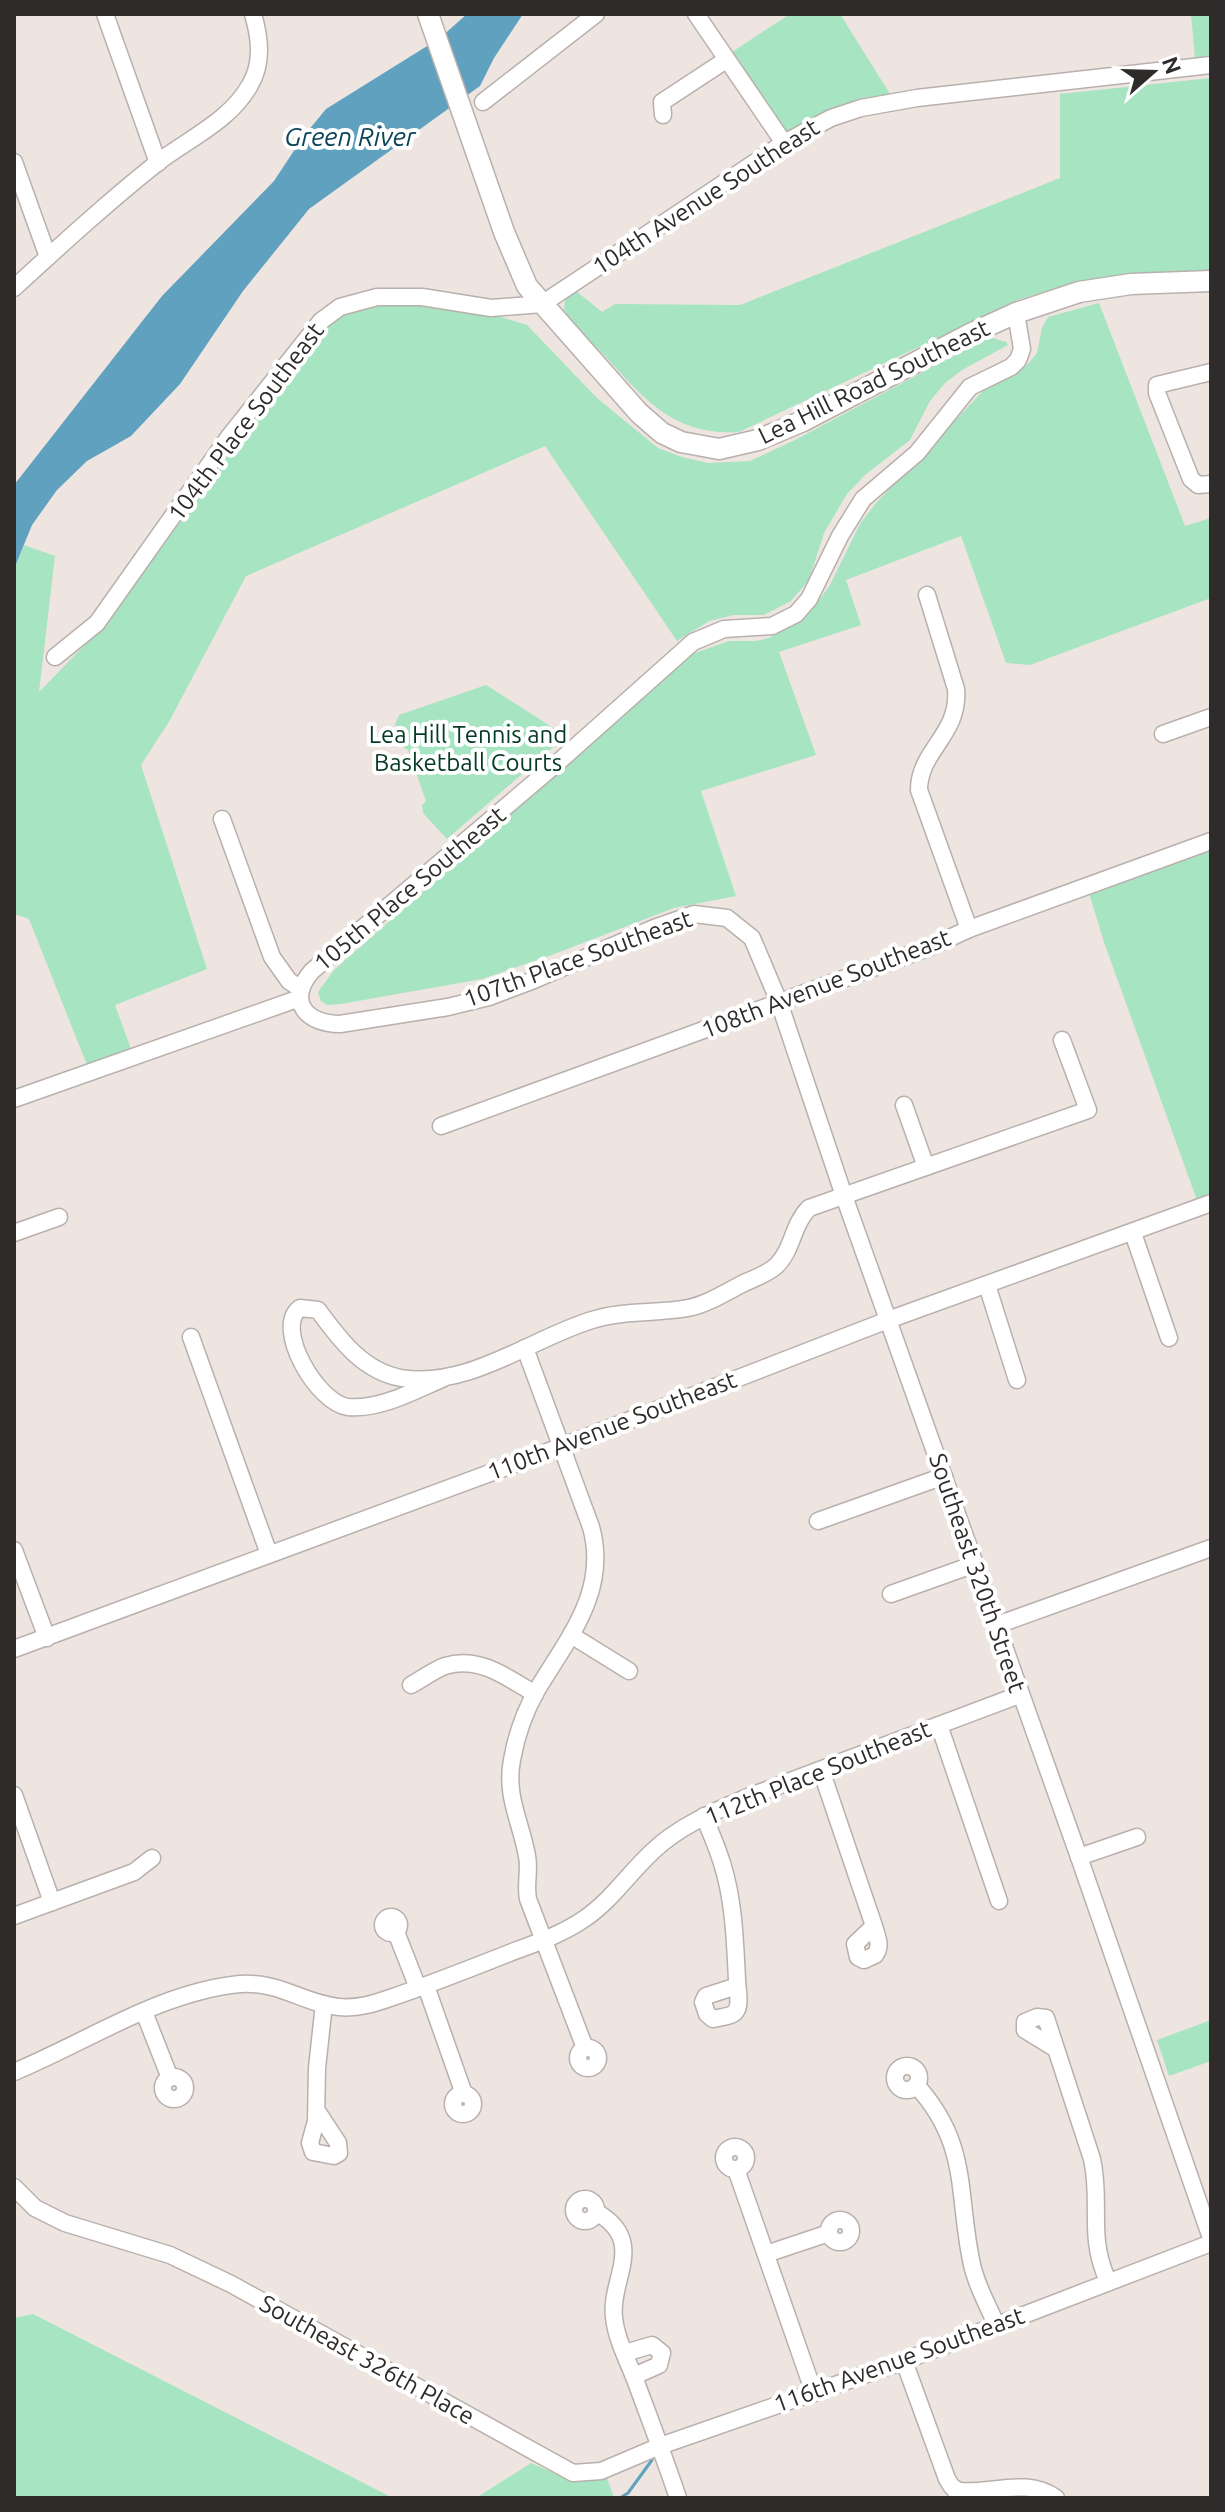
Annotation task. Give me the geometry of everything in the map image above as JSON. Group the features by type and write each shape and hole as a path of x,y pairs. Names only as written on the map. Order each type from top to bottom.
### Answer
{"main road":[{"path":"428,14 518,268 527,286 542,304"},
{"name":"Lea Hill Road Southeast","path":"542,304 617,389 662,433 681,442 719,449 778,433 947,345 1016,313 1104,287 1211,281"}],"street":[{"path":"105,14 158,163"},
{"path":"14,288 158,163 224,115 250,87 259,55 254,14"},
{"path":"483,102 596,14"},
{"path":"696,14 784,143"},
{"path":"663,115 662,102 726,60"},
{"name":"104th Avenue Southeast","path":"542,304 784,143 831,118 879,103 1211,65"},
{"path":"14,162 48,257"},
{"name":"104th Place Southeast","path":"55,657 97,623 228,438 321,321 340,307 377,297 422,297 491,308 542,304"},
{"name":"105th Place Southeast","path":"300,993 306,978 327,958 555,765 683,650 713,632 772,626 796,614 809,599 840,536 863,499 917,453 972,385 1011,367 1018,360 1022,349 1016,313"},
{"path":"1204,485 1191,479 1157,393 1157,385 1211,372"},
{"path":"927,595 956,689 957,702 956,713 947,732 927,759 919,779 919,790 969,929"},
{"path":"1163,734 1211,717"},
{"name":"107th Place Southeast","path":"222,819 272,957 300,993 305,1013 313,1020 326,1024 448,1007 512,989 675,920 702,914 727,918"},
{"name":"108th Avenue Southeast","path":"441,1126 1211,841"},
{"name":"Southeast 320th Street","path":"727,918 752,938 779,1002 844,1196 1079,1857 1211,2241"},
{"path":"14,1098 300,993"},
{"path":"444,1378 401,1378 370,1367 339,1339 318,1310 300,1308 294,1313 291,1322 294,1339 306,1369 324,1394 338,1404 351,1407 388,1401 525,1348 565,1329 617,1312 674,1309 701,1304 776,1266 785,1254 797,1223 809,1208 1088,1110 1062,1040"},
{"path":"904,1105 926,1167"},
{"name":"110th Avenue Southeast","path":"14,1649 563,1446 888,1320 1211,1203"},
{"path":"14,1233 59,1217"},
{"path":"1133,1233 1169,1338"},
{"path":"987,1285 1017,1380"},
{"path":"191,1337 269,1554"},
{"path":"525,1348 563,1446 597,1553 589,1598 571,1635 535,1694 515,1746 509,1789 528,1859 528,1899 585,2048"},
{"path":"818,1521 944,1476"},
{"path":"997,1625 1211,1548"},
{"path":"14,1550 47,1638"},
{"path":"891,1594 975,1564"},
{"path":"571,1635 629,1671"},
{"path":"411,1685 444,1667 468,1664 487,1667 535,1694"},
{"name":"112th Place Southeast","path":"14,2072 144,2012 206,1990 247,1984 278,1987 324,2004 345,2007 364,2005 422,1987 544,1939 585,1918 655,1849 704,1816 1019,1695"},
{"path":"939,1725 999,1901"},
{"path":"821,1770 874,1926"},
{"path":"14,1795 52,1902"},
{"path":"704,1816 722,1863 728,1891 737,1986"},
{"path":"1079,1857 1137,1837"},
{"path":"14,1916 134,1872 152,1858"},
{"path":"396,1932 422,1987 464,2094"},
{"path":"317,2111 317,2068 324,2004"},
{"path":"144,2012 170,2078"},
{"path":"1056,2049 1095,2171 1095,2239 1108,2281"},
{"path":"916,2085 932,2103 956,2156 963,2185 972,2264 996,2324"},
{"path":"736,2169 814,2393"},
{"name":"Southeast 326th Place","path":"14,2187 35,2208 65,2223 146,2246 231,2284 562,2468 587,2474"},
{"path":"596,2212 609,2219 622,2244 621,2276 613,2315 678,2498"},
{"path":"766,2254 829,2233"},
{"name":"116th Avenue Southeast","path":"587,2474 904,2361 1211,2241"},
{"path":"625,2353 652,2345 662,2353 659,2365 634,2376"},
{"path":"904,2361 947,2479 958,2494 1028,2487 1056,2498"}],"green space":[{"path":"790,14 840,14 890,94 839,108 784,134 729,54"},
{"path":"1191,14 1211,14 1211,57 1195,59"},
{"path":"1211,78 1211,275 1161,272 1113,276 1018,300 739,432 696,428 663,412 634,387 564,310 565,300 576,291 602,312 615,304 740,305 1060,178 1060,94"},
{"path":"397,302 484,312 527,325 597,398 658,448 708,463 750,461 989,337 1008,345 945,383 930,401 910,440 865,475 847,494 824,533 809,580 791,601 764,615 734,615 709,621 677,641 545,446 246,576 170,720 141,765 207,969 115,1005 131,1049 87,1065 29,919 14,914 14,569 24,545 55,556 39,692 110,619 316,334 354,310"},
{"path":"1099,303 1185,526 1211,518 1211,598 1030,665 1006,663 961,536 846,580 861,625 779,652 816,755 701,791 736,896 674,908 482,979 341,1004 327,1005 321,1001 318,992 334,970 692,654 729,641 769,638 812,609 829,587 860,524 876,503 984,390 1028,364 1037,353 1042,328 1048,317"},
{"name":"Lea Hill Tennis and Basketball Courts","path":"486,685 566,736 447,839 423,813 422,805 426,801 408,750 389,740 399,715"},
{"path":"1211,851 1211,1198 1198,1203 1089,893"},
{"path":"1211,2020 1211,2061 1169,2076 1157,2040"},
{"path":"33,2314 393,2498 14,2498 14,2318"},
{"path":"531,2463 567,2479 607,2478 614,2498 476,2498"}],"water":[{"name":"Green River","path":"467,14 523,14 480,86 309,209 243,291 180,384 131,436 87,461 57,490 32,525 14,569 14,485 162,296 274,181 326,109 440,38"}],"waterway":[{"path":"620,2498 628,2493 652,2460"}]}
